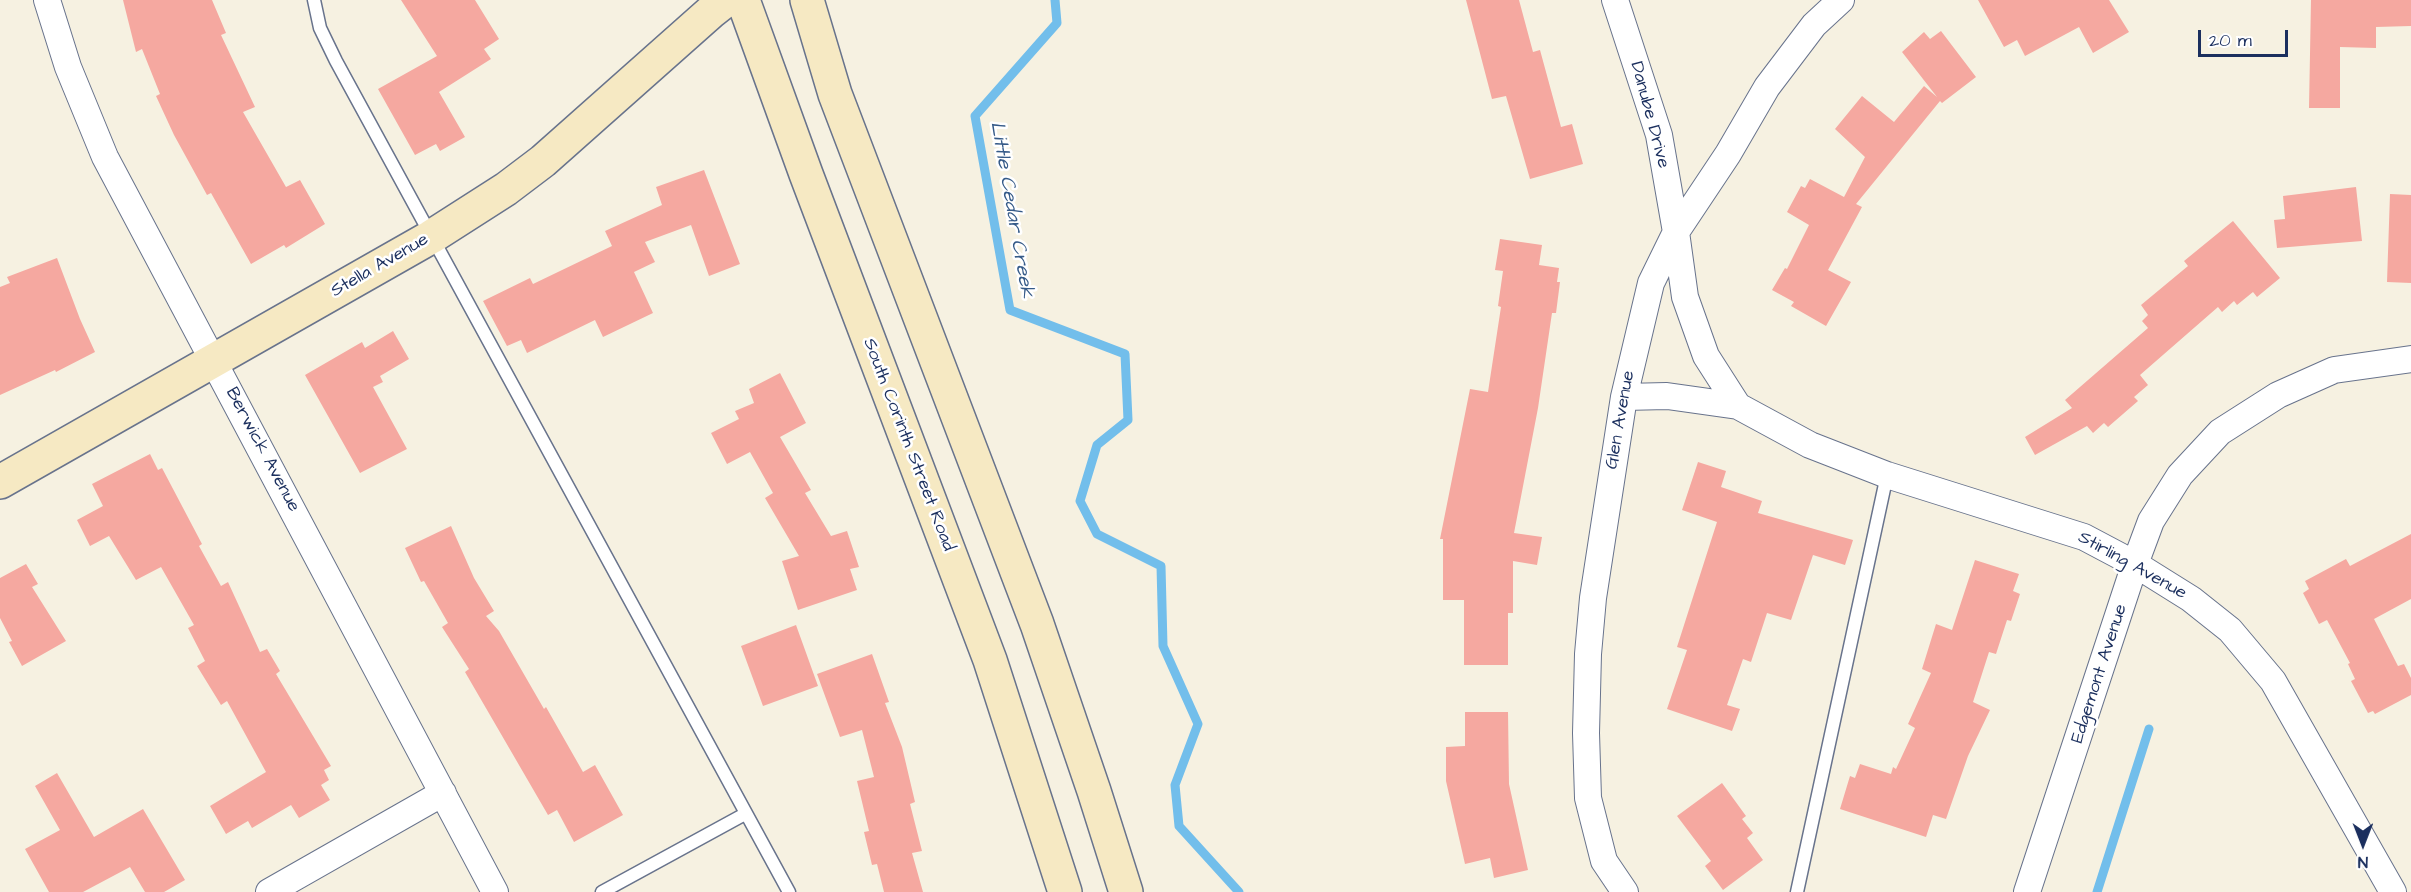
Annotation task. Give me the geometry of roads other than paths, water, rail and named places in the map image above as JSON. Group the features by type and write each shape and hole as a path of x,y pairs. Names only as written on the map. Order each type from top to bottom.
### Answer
{"main road":[{"name":"Stella Avenue","path":"0,482 431,237 506,189 543,161 726,0"},
{"name":"South Corinth Street Road","path":"743,0 806,174 990,660 1065,892"},
{"path":"807,0 835,94 1037,624 1126,892"}],"street":[{"name":"Berwick Avenue","path":"47,0 68,67 105,158 495,892"},
{"name":"Danube Drive","path":"1615,0 1659,135 1677,232"},
{"name":"Glen Avenue","path":"1625,892 1604,861 1588,798 1586,733 1588,654 1593,598 1623,397 1651,283 1677,232 1728,154 1767,87 1814,25 1841,0"},
{"name":"Stirling Avenue","path":"1677,232 1685,297 1706,356 1738,406"},
{"name":"Edgemont Avenue","path":"2027,892 2135,564 2151,521 2180,476 2220,432 2278,395 2334,370 2411,359"},
{"name":"Stirling Avenue","path":"1623,397 1667,396 1738,406 1810,445 1887,475 2084,537 2135,564 2191,599 2230,630 2273,681 2393,892"},
{"path":"269,892 443,793"}],"lane":[{"path":"314,0 320,28 336,61 789,892"},
{"path":"1797,892 1887,475"},
{"path":"602,892 745,814"}],"waterway":[{"name":"Little Cedar Creek","path":"1055,0 1057,23 975,116 1010,310 1125,354 1128,420 1097,445 1080,501 1097,534 1161,566 1163,646 1198,724 1175,785 1179,826 1239,892"},
{"path":"2097,892 2149,729"}]}
